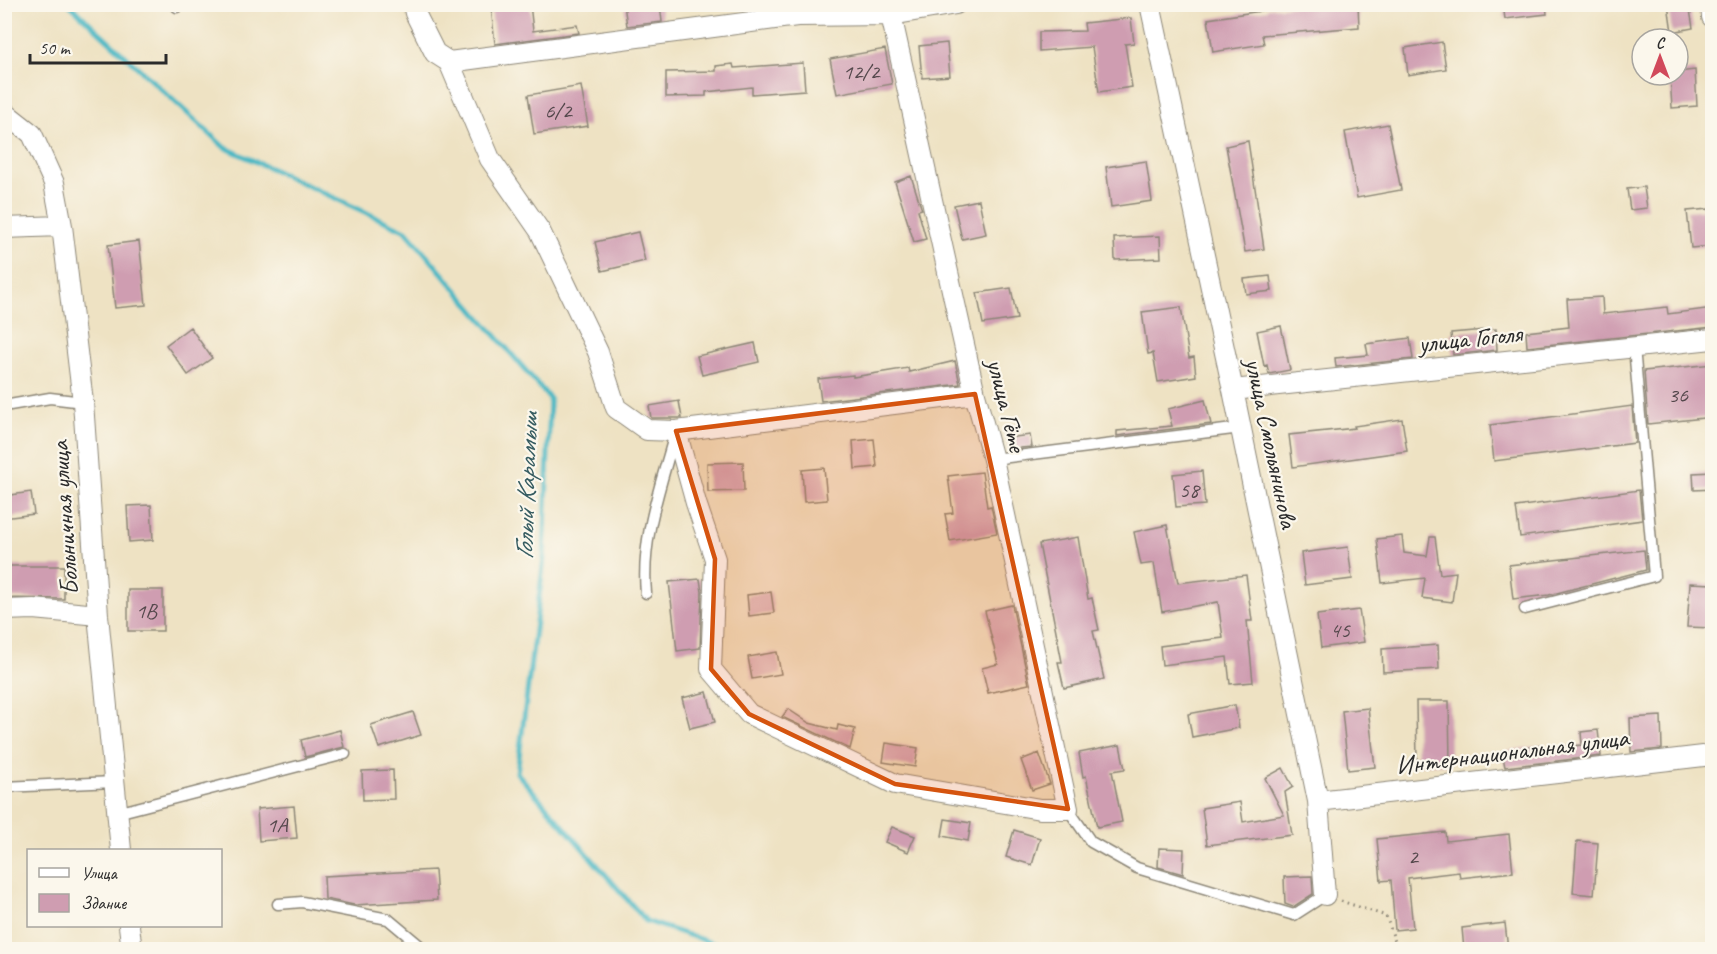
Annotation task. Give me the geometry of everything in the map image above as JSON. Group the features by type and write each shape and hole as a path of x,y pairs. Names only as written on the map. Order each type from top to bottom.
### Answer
{"street":[{"path":"413,4 415,13 435,53 449,62 490,159 540,231 598,352 616,408 647,430 676,431 975,394"},
{"path":"449,62 796,10 891,15 956,4"},
{"name":"улица Смольянинова","path":"1150,4 1318,801 1325,896"},
{"path":"1711,4 1713,17"},
{"name":"улица Гёте","path":"891,15 975,394 993,459 1068,809"},
{"name":"Больничная улица","path":"4,112 32,134 54,183 62,226 83,402 98,615 121,849"},
{"path":"4,228 62,226"},
{"name":"улица Гоголя","path":"1233,390 1713,339"},
{"path":"676,431 696,503 715,558 711,669 749,714 895,784 1040,808 1068,809"},
{"path":"4,610 34,609 98,615"},
{"name":"Интернациональная улица","path":"1318,801 1713,755"},
{"path":"129,927 132,950"}],"lane":[{"path":"1525,609 1654,576 1634,347"},
{"path":"4,406 50,398 83,402"},
{"path":"993,459 1241,428"},
{"path":"646,593 643,569 650,520 676,431"},
{"path":"117,813 345,754"},
{"path":"4,787 114,782"},
{"path":"1068,809 1090,842 1137,868 1294,915 1325,896"},
{"path":"278,904 302,902 388,919 425,950"}],"path":[{"path":"1325,896 1386,916 1398,950"}],"highlighted area":[{"path":"975,394 1068,809 895,784 749,714 711,669 715,559 676,431"}],"building":[{"path":"530,4 533,31 577,25 579,33 495,44 491,7"},
{"path":"624,4 660,4 662,22 627,26"},
{"path":"1358,4 1359,27 1262,35 1264,44 1213,52 1208,19 1267,10 1267,8"},
{"path":"1503,4 1546,4 1547,14 1505,19"},
{"path":"1668,4 1689,4 1693,28 1671,27"},
{"path":"1131,18 1134,43 1125,44 1132,87 1099,92 1092,47 1039,51 1039,32 1085,31 1084,23"},
{"path":"1442,42 1446,69 1408,75 1405,48"},
{"path":"947,43 950,76 922,78 919,46"},
{"path":"885,49 892,84 837,94 830,59"},
{"path":"803,63 805,90 752,94 752,87 706,92 706,96 666,97 666,72 716,71 716,66 733,64 734,68"},
{"path":"1695,70 1697,106 1672,108 1671,87 1690,87 1690,71"},
{"path":"581,86 588,126 534,134 528,95"},
{"path":"1388,124 1401,190 1357,198 1345,132"},
{"path":"1248,141 1264,249 1245,252 1226,146"},
{"path":"1146,161 1152,201 1111,207 1106,167"},
{"path":"911,176 922,209 918,210 926,239 914,242 895,182"},
{"path":"1644,187 1647,208 1630,210 1627,189"},
{"path":"979,200 986,234 962,239 954,205"},
{"path":"1709,209 1712,246 1691,248 1687,211"},
{"path":"638,232 645,261 602,271 595,242"},
{"path":"1160,236 1161,258 1115,260 1114,238"},
{"path":"139,241 146,305 115,308 108,245"},
{"path":"1270,276 1272,291 1246,294 1244,279"},
{"path":"1011,288 1017,319 983,324 977,293"},
{"path":"1602,297 1603,314 1667,307 1668,314 1713,308 1713,327 1527,347 1526,332 1569,327 1567,299"},
{"path":"1181,307 1189,358 1194,357 1196,376 1158,382 1153,353 1148,354 1142,312"},
{"path":"1281,326 1290,370 1269,374 1267,365 1264,366 1257,331"},
{"path":"190,327 212,358 188,375 166,345"},
{"path":"1496,329 1497,350 1453,355 1451,333"},
{"path":"1410,338 1413,359 1336,367 1335,358 1368,355 1366,344"},
{"path":"755,343 759,362 702,375 697,356"},
{"path":"955,361 960,384 821,401 818,379 853,375 853,377 908,368 909,372"},
{"path":"1713,364 1713,417 1648,424 1644,371"},
{"path":"1205,400 1211,424 1117,436 1117,431 1172,426 1168,409"},
{"path":"679,401 682,418 651,418 649,406"},
{"path":"1632,406 1635,443 1494,461 1490,425"},
{"path":"1402,419 1407,451 1293,467 1289,435 1355,428 1354,426"},
{"path":"1030,435 1032,447 1009,449 1008,438"},
{"path":"874,439 877,467 855,469 853,441"},
{"path":"743,462 744,491 708,492 707,463"},
{"path":"824,468 827,500 804,502 802,470"},
{"path":"1202,471 1205,505 1176,507 1173,474"},
{"path":"982,472 987,507 991,506 997,533 950,541 945,514 953,513 948,476"},
{"path":"1713,472 1713,489 1694,490 1693,473"},
{"path":"1639,490 1642,520 1520,537 1516,507"},
{"path":"31,492 34,514 4,518 4,496"},
{"path":"151,505 153,540 129,542 127,506"},
{"path":"1167,525 1178,583 1246,575 1252,621 1247,621 1253,682 1230,684 1227,657 1162,665 1160,646 1223,638 1218,602 1162,612 1154,563 1141,565 1134,532"},
{"path":"1402,536 1404,553 1427,556 1430,537 1435,537 1440,574 1456,572 1452,602 1422,598 1425,578 1382,583 1377,539"},
{"path":"1078,537 1088,599 1092,598 1099,630 1093,631 1104,679 1064,688 1058,662 1062,662 1039,544"},
{"path":"1348,547 1352,579 1305,585 1301,553"},
{"path":"1644,550 1646,570 1549,595 1513,599 1509,565"},
{"path":"4,566 64,566 64,599 4,598"},
{"path":"700,579 702,592 700,648 677,651 669,582"},
{"path":"1690,583 1713,584 1713,628 1687,627"},
{"path":"128,590 163,590 163,631 128,631"},
{"path":"771,592 774,613 749,616 747,595"},
{"path":"1012,605 1029,684 988,693 982,668 998,664 985,611"},
{"path":"1359,610 1364,642 1321,648 1317,615"},
{"path":"1438,645 1439,669 1383,672 1382,649"},
{"path":"777,652 781,674 752,679 748,657"},
{"path":"707,692 715,722 690,728 682,698"},
{"path":"1416,701 1449,701 1450,764 1417,765"},
{"path":"1235,705 1239,728 1192,737 1188,714"},
{"path":"1368,708 1375,767 1348,770 1342,711"},
{"path":"788,709 809,723 837,730 838,725 855,729 850,749 782,717"},
{"path":"413,712 421,735 379,748 371,725"},
{"path":"1661,716 1662,749 1631,752 1630,718"},
{"path":"340,730 344,747 305,757 301,740"},
{"path":"1598,730 1601,756 1505,767 1502,752 1543,745 1543,749 1582,745 1581,732"},
{"path":"886,743 918,748 915,767 883,762"},
{"path":"1120,745 1125,769 1112,771 1122,822 1097,827 1079,753"},
{"path":"1039,753 1050,784 1032,790 1021,760"},
{"path":"1283,768 1293,787 1285,792 1292,835 1207,845 1202,808 1240,802 1243,822 1284,815 1265,778"},
{"path":"393,770 394,799 363,800 362,771"},
{"path":"294,806 297,838 259,841 257,809"},
{"path":"945,819 971,823 968,841 942,836"},
{"path":"892,827 915,836 908,852 885,842"},
{"path":"1014,830 1040,838 1032,865 1006,857"},
{"path":"1445,832 1446,841 1509,834 1513,872 1460,878 1459,872 1408,878 1413,928 1395,930 1391,880 1381,881 1377,839"},
{"path":"1577,841 1598,843 1594,895 1573,893"},
{"path":"1159,848 1184,849 1183,874 1158,867"},
{"path":"435,870 437,900 354,905 325,899 324,876"},
{"path":"1312,876 1313,894 1293,907 1285,904 1284,877"},
{"path":"1505,923 1508,950 1464,950 1462,928"}],"waterway":[{"name":"Голый Карамыш","path":"69,4 224,147 406,231 550,399 544,558 517,773 646,921 733,950"}]}
